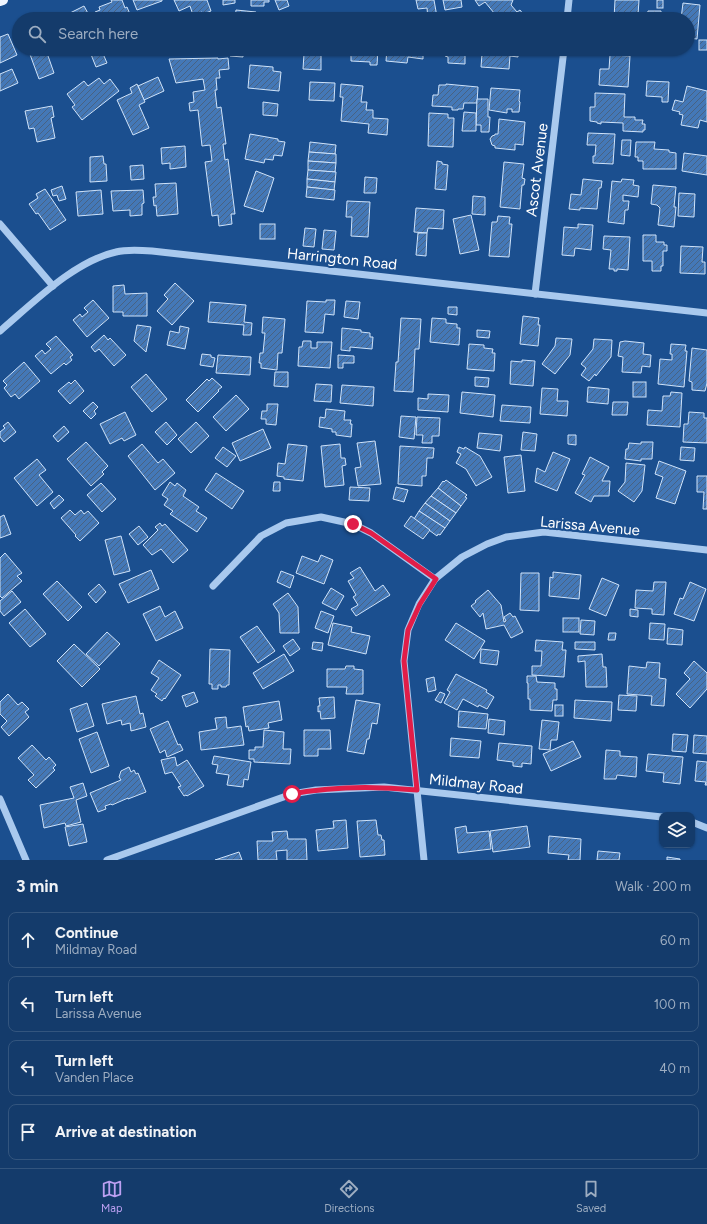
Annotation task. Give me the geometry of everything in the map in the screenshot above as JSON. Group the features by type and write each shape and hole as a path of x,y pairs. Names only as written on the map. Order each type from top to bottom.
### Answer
{"street":[{"path":"568,12 569,0"},
{"name":"Ascot Avenue","path":"535,294 563,56"},
{"path":"0,224 53,286"},
{"name":"Harrington Road","path":"0,332 53,286 89,261 116,252 135,250 707,313"},
{"path":"213,586 261,536 286,523 321,517 353,524 371,533 436,579"},
{"name":"Larissa Avenue","path":"424,860 420,808 404,661 408,630 420,604 436,579 462,556 483,546 506,537 544,532 707,550"},
{"name":"Mildmay Road","path":"107,860 292,794 316,790 384,787 659,817"},
{"path":"0,799 26,860"},
{"path":"695,823 707,828"}],"building":[{"path":"111,0 122,0 125,8 127,7 129,12 95,12 100,10 99,7 112,2"},
{"path":"133,0 162,0 162,1 137,10"},
{"path":"174,0 207,0 211,11 192,12 190,6 179,11"},
{"path":"223,0 235,0 235,3 223,5"},
{"path":"251,0 269,0 269,2 264,2 264,6 251,6"},
{"path":"275,0 287,0 289,6 279,10"},
{"path":"416,0 434,0 436,12 427,12 427,8 418,9"},
{"path":"443,0 461,0 462,7 445,10"},
{"path":"475,0 513,0 511,5 517,12 493,12 485,2 479,6"},
{"path":"615,0 639,0 638,12 614,12"},
{"path":"657,0 663,0 663,8 657,8"},
{"path":"683,3 700,5 697,39 695,39 695,12 682,12"},
{"path":"84,6 87,12 72,12"},
{"path":"236,10 256,12 236,12"},
{"path":"648,11 661,11 661,12"},
{"path":"8,34 12,43 12,56 15,56 0,63 0,37"},
{"path":"699,40 707,40 707,50 699,50"},
{"path":"31,56 48,56 54,73 39,79"},
{"path":"92,56 104,56 107,63 96,67"},
{"path":"304,56 321,56 321,70 303,69"},
{"path":"351,56 378,56 377,65 370,65 370,62 351,61"},
{"path":"386,56 423,56 423,59 408,57 407,63 386,61"},
{"path":"445,56 465,56 465,64 448,63 448,57"},
{"path":"482,56 510,56 509,69 481,67"},
{"path":"610,56 630,56 628,87 599,85 600,69 609,69"},
{"path":"228,58 229,69 219,70 220,78 216,78 217,90 215,90 217,108 221,107 226,144 223,144 225,160 228,159 235,214 231,214 232,224 219,226 218,215 212,216 205,162 212,161 210,145 202,146 198,110 190,111 189,103 194,102 193,92 205,90 203,79 176,83 169,59"},
{"path":"250,65 273,67 273,71 281,72 279,91 248,88"},
{"path":"12,69 18,83 0,91 0,74"},
{"path":"158,77 164,91 144,100 138,86"},
{"path":"99,78 104,84 110,79 119,91 82,120 72,107 75,105 67,94 84,81 88,86"},
{"path":"647,81 669,82 668,102 662,102 662,97 646,96"},
{"path":"310,82 335,83 334,101 309,100"},
{"path":"137,84 145,102 139,105 149,128 133,135 117,100 132,93 130,88"},
{"path":"341,84 363,86 361,102 367,102 366,110 373,110 373,118 388,119 387,135 368,133 369,124 341,121 343,97 340,97"},
{"path":"446,84 478,87 477,103 464,103 463,109 458,110 452,110 452,107 432,106 433,95 438,95 439,85"},
{"path":"687,86 707,91 707,122 700,120 698,128 681,125 683,115 679,114 680,112 672,110 675,100 683,102"},
{"path":"491,88 520,90 519,112 512,112 512,109 507,109 507,113 489,110"},
{"path":"595,93 625,94 624,117 635,117 635,120 643,120 642,124 645,124 645,130 643,130 643,132 623,131 623,123 601,122 601,124 590,121 590,107 595,107"},
{"path":"477,99 488,99 488,117 490,117 489,132 481,132 481,125 476,125"},
{"path":"263,102 278,104 277,116 263,115"},
{"path":"52,106 54,117 51,118 55,138 37,142 34,128 29,129 25,111"},
{"path":"464,112 476,113 476,131 462,131"},
{"path":"429,113 448,114 448,118 454,118 453,147 428,146"},
{"path":"499,119 525,122 523,145 515,144 515,150 495,148 495,146 492,145 490,139 495,134 498,134"},
{"path":"588,133 615,134 613,164 593,163 596,145 587,145"},
{"path":"250,134 278,139 278,141 285,142 282,156 274,155 273,160 265,159 264,163 245,159"},
{"path":"622,140 631,140 630,156 621,155"},
{"path":"310,142 336,145 335,154 309,152"},
{"path":"636,142 655,142 654,149 669,150 669,152 676,153 676,169 643,169 643,161 638,161 638,157 635,157"},
{"path":"185,146 186,167 170,169 170,163 162,164 161,148"},
{"path":"309,152 336,154 336,163 308,161"},
{"path":"684,153 707,156 707,175 682,171"},
{"path":"103,156 104,164 106,164 107,181 90,182 90,157"},
{"path":"308,161 336,163 335,172 308,170"},
{"path":"437,161 448,165 446,190 435,189"},
{"path":"504,162 524,164 522,178 525,179 524,185 522,185 520,209 500,207"},
{"path":"143,165 144,179 131,180 130,166"},
{"path":"308,170 336,172 335,182 307,179"},
{"path":"256,171 274,178 263,212 244,206"},
{"path":"365,177 377,178 376,193 364,193"},
{"path":"307,179 335,182 334,190 307,187"},
{"path":"583,179 602,181 601,188 599,188 597,209 569,209 571,194 581,195"},
{"path":"622,179 634,180 633,185 639,186 638,197 623,195 623,201 629,201 628,210 625,210 624,224 608,222 612,181 621,182"},
{"path":"176,183 178,214 157,216 156,205 154,206 153,197 156,197 155,184"},
{"path":"653,185 676,187 674,227 658,225 660,208 657,205 651,204"},
{"path":"62,186 66,199 59,201 57,195 53,196 51,190"},
{"path":"307,187 335,190 334,200 306,197"},
{"path":"45,189 66,220 50,230 38,213 36,214 29,204 38,198 36,194"},
{"path":"101,190 103,214 78,216 76,192"},
{"path":"143,190 144,203 142,204 142,215 130,216 130,210 113,211 111,191"},
{"path":"679,193 695,194 694,217 678,216"},
{"path":"473,196 485,197 485,215 472,214"},
{"path":"347,201 370,202 368,237 351,236 352,217 346,217"},
{"path":"416,208 444,210 443,229 428,228 427,233 414,232"},
{"path":"471,215 479,250 460,254 453,219"},
{"path":"498,216 510,217 509,224 512,224 509,257 489,256 492,222 497,222"},
{"path":"260,224 275,224 275,239 260,239"},
{"path":"578,224 593,225 591,250 575,248 574,256 562,255 564,227 578,228"},
{"path":"305,228 316,229 314,247 303,246"},
{"path":"324,230 336,231 334,250 322,249"},
{"path":"418,233 427,233 426,256 416,255"},
{"path":"643,235 656,235 656,242 664,242 664,245 667,245 667,251 663,251 663,266 661,266 661,271 652,271 652,261 643,261"},
{"path":"604,236 630,237 628,270 617,269 617,271 614,271 614,269 609,269 611,250 603,249"},
{"path":"681,246 703,247 702,262 705,262 705,274 680,273"},
{"path":"175,283 194,301 172,325 157,311 168,299 164,295"},
{"path":"124,285 125,294 147,293 147,316 123,316 123,312 113,312 113,286"},
{"path":"93,300 109,318 87,337 73,320 80,314 82,317 88,312 84,308"},
{"path":"326,300 335,300 334,315 325,314 323,333 305,332 307,301 326,302"},
{"path":"346,301 360,302 358,319 344,317"},
{"path":"210,302 246,305 244,322 252,323 251,335 243,335 244,325 208,322"},
{"path":"448,307 457,307 457,315 448,314"},
{"path":"523,316 539,318 538,325 540,325 538,346 520,344"},
{"path":"263,317 285,319 282,353 278,353 277,370 261,368 261,363 259,363 260,353 263,353 265,333 262,333"},
{"path":"401,318 421,319 419,349 415,349 413,392 394,391 396,362 398,362"},
{"path":"432,318 446,319 446,323 457,324 457,328 460,328 459,345 430,342"},
{"path":"137,325 151,327 146,352 134,341"},
{"path":"180,326 189,328 185,349 167,345 170,331 179,333"},
{"path":"342,328 361,330 361,332 370,333 370,337 373,337 372,349 350,347 350,351 341,350"},
{"path":"477,330 490,331 489,338 477,337"},
{"path":"104,335 108,340 110,338 126,355 114,366 99,349 95,352 91,347"},
{"path":"56,336 73,355 70,357 72,360 66,365 64,363 51,374 35,356 42,350 45,354 51,349 46,344"},
{"path":"556,338 572,339 570,355 555,374 542,364 555,346"},
{"path":"594,339 612,340 611,357 596,376 595,374 589,381 581,375 586,368 581,364 593,349"},
{"path":"303,341 311,341 311,348 317,348 317,342 332,342 330,368 298,366 299,347 302,347"},
{"path":"625,341 644,343 643,354 651,355 650,367 642,366 641,373 622,372 623,357 618,356 620,342"},
{"path":"469,344 484,345 484,348 493,349 492,353 495,353 494,371 467,369"},
{"path":"671,344 686,345 685,351 687,351 684,387 658,384 660,359 672,360 672,354 670,354"},
{"path":"692,348 707,350 707,383 705,391 692,390 692,382 689,381"},
{"path":"202,354 211,355 211,357 215,358 213,367 200,365"},
{"path":"218,355 251,357 250,375 216,373"},
{"path":"338,355 354,356 354,363 343,363 343,368 338,368"},
{"path":"522,360 535,361 533,386 510,384 511,361 522,362"},
{"path":"24,362 40,381 19,399 15,394 11,397 4,388 7,385 3,381"},
{"path":"275,372 288,372 288,387 274,386"},
{"path":"146,374 167,399 152,412 131,387"},
{"path":"475,377 489,378 488,387 475,386"},
{"path":"212,378 222,387 198,412 186,400 207,379 209,381"},
{"path":"75,380 84,391 70,404 58,391 69,382 71,384"},
{"path":"633,382 646,382 646,397 633,397"},
{"path":"316,384 332,385 331,402 314,401"},
{"path":"342,385 374,387 373,406 340,403"},
{"path":"588,387 609,389 608,404 587,402"},
{"path":"542,388 558,389 557,401 568,401 567,416 540,414"},
{"path":"462,392 495,395 493,417 460,413"},
{"path":"671,392 682,393 680,427 647,425 648,410 662,411 663,396 670,396"},
{"path":"428,394 449,395 448,412 418,410 418,398 428,399"},
{"path":"236,395 249,409 226,431 213,417"},
{"path":"93,402 98,407 94,411 96,414 91,419 83,411"},
{"path":"613,402 628,402 627,415 612,415"},
{"path":"267,404 278,404 276,425 266,424 266,419 261,419 262,411 267,411"},
{"path":"502,405 531,407 530,423 500,421"},
{"path":"326,409 345,411 344,420 351,420 350,424 352,424 351,437 336,435 336,432 332,432 332,429 319,427 320,417 325,418"},
{"path":"125,412 136,435 124,441 122,438 110,444 100,424"},
{"path":"689,412 704,413 704,418 707,418 707,443 683,442 684,424 688,424"},
{"path":"401,416 416,417 414,439 399,437"},
{"path":"417,417 440,418 439,436 432,436 432,443 422,443 423,435 416,435"},
{"path":"8,422 16,432 4,442 0,437 0,432 5,428 3,426"},
{"path":"166,422 177,435 167,445 155,432"},
{"path":"196,422 209,436 191,453 178,439"},
{"path":"64,426 69,432 58,442 53,436"},
{"path":"263,429 271,448 240,461 232,443"},
{"path":"523,432 537,434 535,451 521,450"},
{"path":"479,433 502,435 500,451 477,448"},
{"path":"568,435 576,435 576,445 568,444"},
{"path":"375,441 381,484 358,486 355,468 361,467 357,443"},
{"path":"86,442 108,466 102,472 104,474 91,486 67,459"},
{"path":"641,442 653,442 652,459 641,459 641,461 625,459 626,449 628,449 629,443 641,444"},
{"path":"142,444 158,463 163,459 175,473 155,490 128,456"},
{"path":"288,444 307,446 303,481 284,479 284,477 277,476 278,463 285,464"},
{"path":"340,444 341,458 345,458 346,465 342,466 344,485 325,487 321,446"},
{"path":"400,446 434,448 433,458 427,458 426,476 422,476 422,486 398,484"},
{"path":"223,447 236,456 227,467 215,458"},
{"path":"459,447 464,449 465,447 480,456 492,477 476,486 466,469 456,463 461,454 457,452"},
{"path":"681,447 695,448 694,461 680,460"},
{"path":"553,452 570,459 557,491 535,482 537,468 545,472"},
{"path":"521,455 525,491 508,493 504,457"},
{"path":"590,457 609,467 602,481 610,481 609,496 594,496 591,502 575,493 585,475 582,474"},
{"path":"37,459 46,470 39,475 53,492 37,506 14,478"},
{"path":"659,461 686,471 675,504 656,498 663,477 655,474"},
{"path":"626,463 645,465 642,491 634,502 618,491 625,482"},
{"path":"216,473 244,491 232,509 205,490"},
{"path":"697,476 707,476 707,509 703,509 704,492 697,492"},
{"path":"446,480 467,495 465,497 467,498 461,506 438,488 443,481 444,482"},
{"path":"170,482 175,486 177,483 186,490 183,496 199,507 196,511 207,518 197,532 170,514 173,511 164,505 168,499 162,495"},
{"path":"274,482 280,482 280,491 273,491"},
{"path":"101,483 116,499 102,512 87,495"},
{"path":"350,487 370,488 369,501 349,500"},
{"path":"396,487 408,490 404,502 393,499"},
{"path":"438,488 461,506 456,513 431,496"},
{"path":"59,495 64,500 54,509 50,503"},
{"path":"431,496 456,513 450,521 425,503"},
{"path":"425,503 450,521 445,528 419,511"},
{"path":"70,510 75,515 81,510 84,514 88,511 99,523 80,541 61,518"},
{"path":"419,511 445,528 440,535 438,534 437,536 414,519"},
{"path":"4,515 11,534 0,538 0,517"},
{"path":"411,516 430,530 423,539 404,526"},
{"path":"160,523 162,526 165,524 188,550 173,563 161,549 152,555 143,545 158,530 155,527"},
{"path":"139,526 148,537 138,545 129,534"},
{"path":"121,536 130,571 114,575 105,540"},
{"path":"5,553 22,573 17,576 22,581 2,598 0,596 0,558"},
{"path":"321,555 333,560 324,584 296,573 302,556 318,562"},
{"path":"360,567 375,591 383,585 390,595 356,616 351,609 358,605 353,597 356,595 348,581 354,578 350,573"},
{"path":"151,570 159,589 128,603 119,584"},
{"path":"281,571 294,576 290,588 277,582"},
{"path":"553,572 581,575 579,599 549,596 550,577 553,578"},
{"path":"521,573 539,573 539,611 520,610"},
{"path":"602,578 619,585 606,616 589,609"},
{"path":"57,581 82,607 68,621 43,594"},
{"path":"654,582 666,582 664,615 652,614 652,609 635,608 636,590 653,591"},
{"path":"690,582 706,589 694,621 674,614 680,598 683,599"},
{"path":"99,584 106,592 96,603 88,594"},
{"path":"331,588 344,596 336,610 322,603"},
{"path":"488,590 501,605 504,622 506,621 504,617 510,613 513,617 515,616 523,632 511,638 504,625 486,629 483,613 480,617 471,606"},
{"path":"12,591 21,602 4,616 0,611 0,601"},
{"path":"288,593 298,607 299,633 280,633 279,613 273,604"},
{"path":"160,606 165,617 175,611 183,628 156,641 143,614"},
{"path":"25,609 46,634 30,647 9,623"},
{"path":"630,609 638,610 638,617 630,616"},
{"path":"321,611 334,616 328,633 315,628"},
{"path":"563,618 579,618 579,632 563,632"},
{"path":"581,620 595,621 594,635 580,634"},
{"path":"333,623 352,627 351,632 370,636 366,654 328,645"},
{"path":"456,623 485,641 474,659 445,640"},
{"path":"650,623 665,624 664,640 649,639"},
{"path":"257,626 275,651 258,663 240,637"},
{"path":"668,628 683,630 682,645 667,644"},
{"path":"107,632 120,644 99,666 86,654"},
{"path":"609,633 616,633 615,640 608,640"},
{"path":"293,639 300,649 290,656 283,646"},
{"path":"536,640 563,642 562,650 566,650 564,677 532,675 532,666 541,666 542,651 535,651"},
{"path":"313,642 323,643 322,651 312,649"},
{"path":"575,642 595,642 595,650 575,649"},
{"path":"74,644 100,669 82,687 57,661"},
{"path":"210,649 230,650 229,685 226,687 221,687 221,685 218,685 218,689 212,689 212,684 209,684"},
{"path":"481,649 499,651 497,665 480,663"},
{"path":"284,654 294,671 263,689 253,673"},
{"path":"602,654 603,667 606,667 607,687 586,687 585,661 578,662 578,656"},
{"path":"159,660 181,675 165,699 164,698 162,701 155,696 157,694 151,690 159,678 151,673"},
{"path":"694,661 707,673 707,689 690,708 676,694 690,679 684,673"},
{"path":"647,662 660,663 659,678 666,679 664,706 651,705 652,696 627,694 629,666 646,668"},
{"path":"346,666 354,666 354,669 363,670 363,694 346,694 347,687 327,687 327,669 345,669"},
{"path":"456,674 487,690 486,692 494,697 487,709 479,705 478,707 463,699 457,710 444,703 450,692 447,690"},
{"path":"527,676 536,676 537,682 555,683 555,689 557,689 557,700 553,700 552,711 530,710"},
{"path":"434,677 436,690 428,692 426,679"},
{"path":"194,692 198,702 186,707 182,696"},
{"path":"440,692 445,694 441,703 435,700"},
{"path":"8,694 18,705 22,702 29,709 25,712 29,717 9,736 1,727 7,721 0,714 0,702"},
{"path":"619,695 637,696 636,711 618,710"},
{"path":"136,696 140,714 143,713 146,727 131,731 130,723 122,725 121,720 107,724 102,704"},
{"path":"334,697 335,718 321,719 320,711 318,712 318,706 320,706 319,698"},
{"path":"356,700 380,704 377,724 372,723 364,754 347,751"},
{"path":"575,700 612,702 611,721 574,718"},
{"path":"279,701 282,720 268,723 269,728 249,731 248,726 246,727 243,707"},
{"path":"87,703 94,726 77,732 70,709"},
{"path":"555,705 563,705 563,716 555,716"},
{"path":"459,711 488,714 486,729 458,727"},
{"path":"226,717 227,728 241,726 244,745 201,750 199,732 217,729 215,718"},
{"path":"489,719 505,721 504,735 488,733"},
{"path":"542,720 559,722 557,740 551,740 550,750 539,749"},
{"path":"168,721 178,745 180,744 183,750 167,757 165,750 160,753 150,729"},
{"path":"264,730 284,732 283,749 291,749 290,764 254,762 254,759 249,759 249,750 255,750 255,747 263,747"},
{"path":"304,730 330,730 331,749 318,749 318,756 304,756"},
{"path":"97,732 109,766 91,773 79,739"},
{"path":"673,734 688,735 686,752 672,751"},
{"path":"694,735 707,736 707,754 693,753"},
{"path":"451,738 481,741 479,758 450,756"},
{"path":"573,741 581,757 551,771 543,754"},
{"path":"499,743 532,746 531,764 522,763 522,767 513,766 513,762 497,760"},
{"path":"32,745 46,760 49,757 56,765 53,768 55,770 36,788 28,780 34,775 18,758"},
{"path":"606,750 620,751 620,756 637,757 636,777 617,775 616,779 604,779"},
{"path":"648,754 683,757 680,784 663,782 664,773 646,771"},
{"path":"214,756 251,762 248,780 244,779 243,787 227,785 229,775 216,773 218,765 212,764"},
{"path":"175,757 177,766 187,760 204,786 187,796 184,796 178,787 181,786 172,772 165,774 161,760"},
{"path":"697,761 707,762 707,785 705,785 706,782 695,781"},
{"path":"129,767 131,772 134,770 136,774 138,773 146,792 112,805 105,806 106,809 98,812 90,793 121,780 119,777 121,771"},
{"path":"83,783 87,796 76,800 81,822 66,826 65,823 44,828 40,805 74,798 70,787"},
{"path":"346,820 348,848 318,851 316,830 334,828 333,821"},
{"path":"376,820 378,835 381,835 382,840 384,840 385,855 360,857 357,821"},
{"path":"83,824 87,842 69,846 65,827"},
{"path":"466,826 467,833 489,831 491,849 458,853 455,828"},
{"path":"527,826 530,847 493,852 490,831"},
{"path":"287,831 288,839 306,839 307,860 287,860 287,850 276,851 277,860 258,860 257,841 273,841 272,832"},
{"path":"549,836 581,839 580,860 568,860 569,855 548,853"},
{"path":"598,851 620,853 619,860 597,860"},
{"path":"239,852 242,860 215,860"},
{"path":"667,857 680,859 680,860 667,860"}],"route":[{"path":"292,794 316,790 350,788 384,787 417,790 404,661 408,630 420,604 436,579 371,533 353,524"}]}
